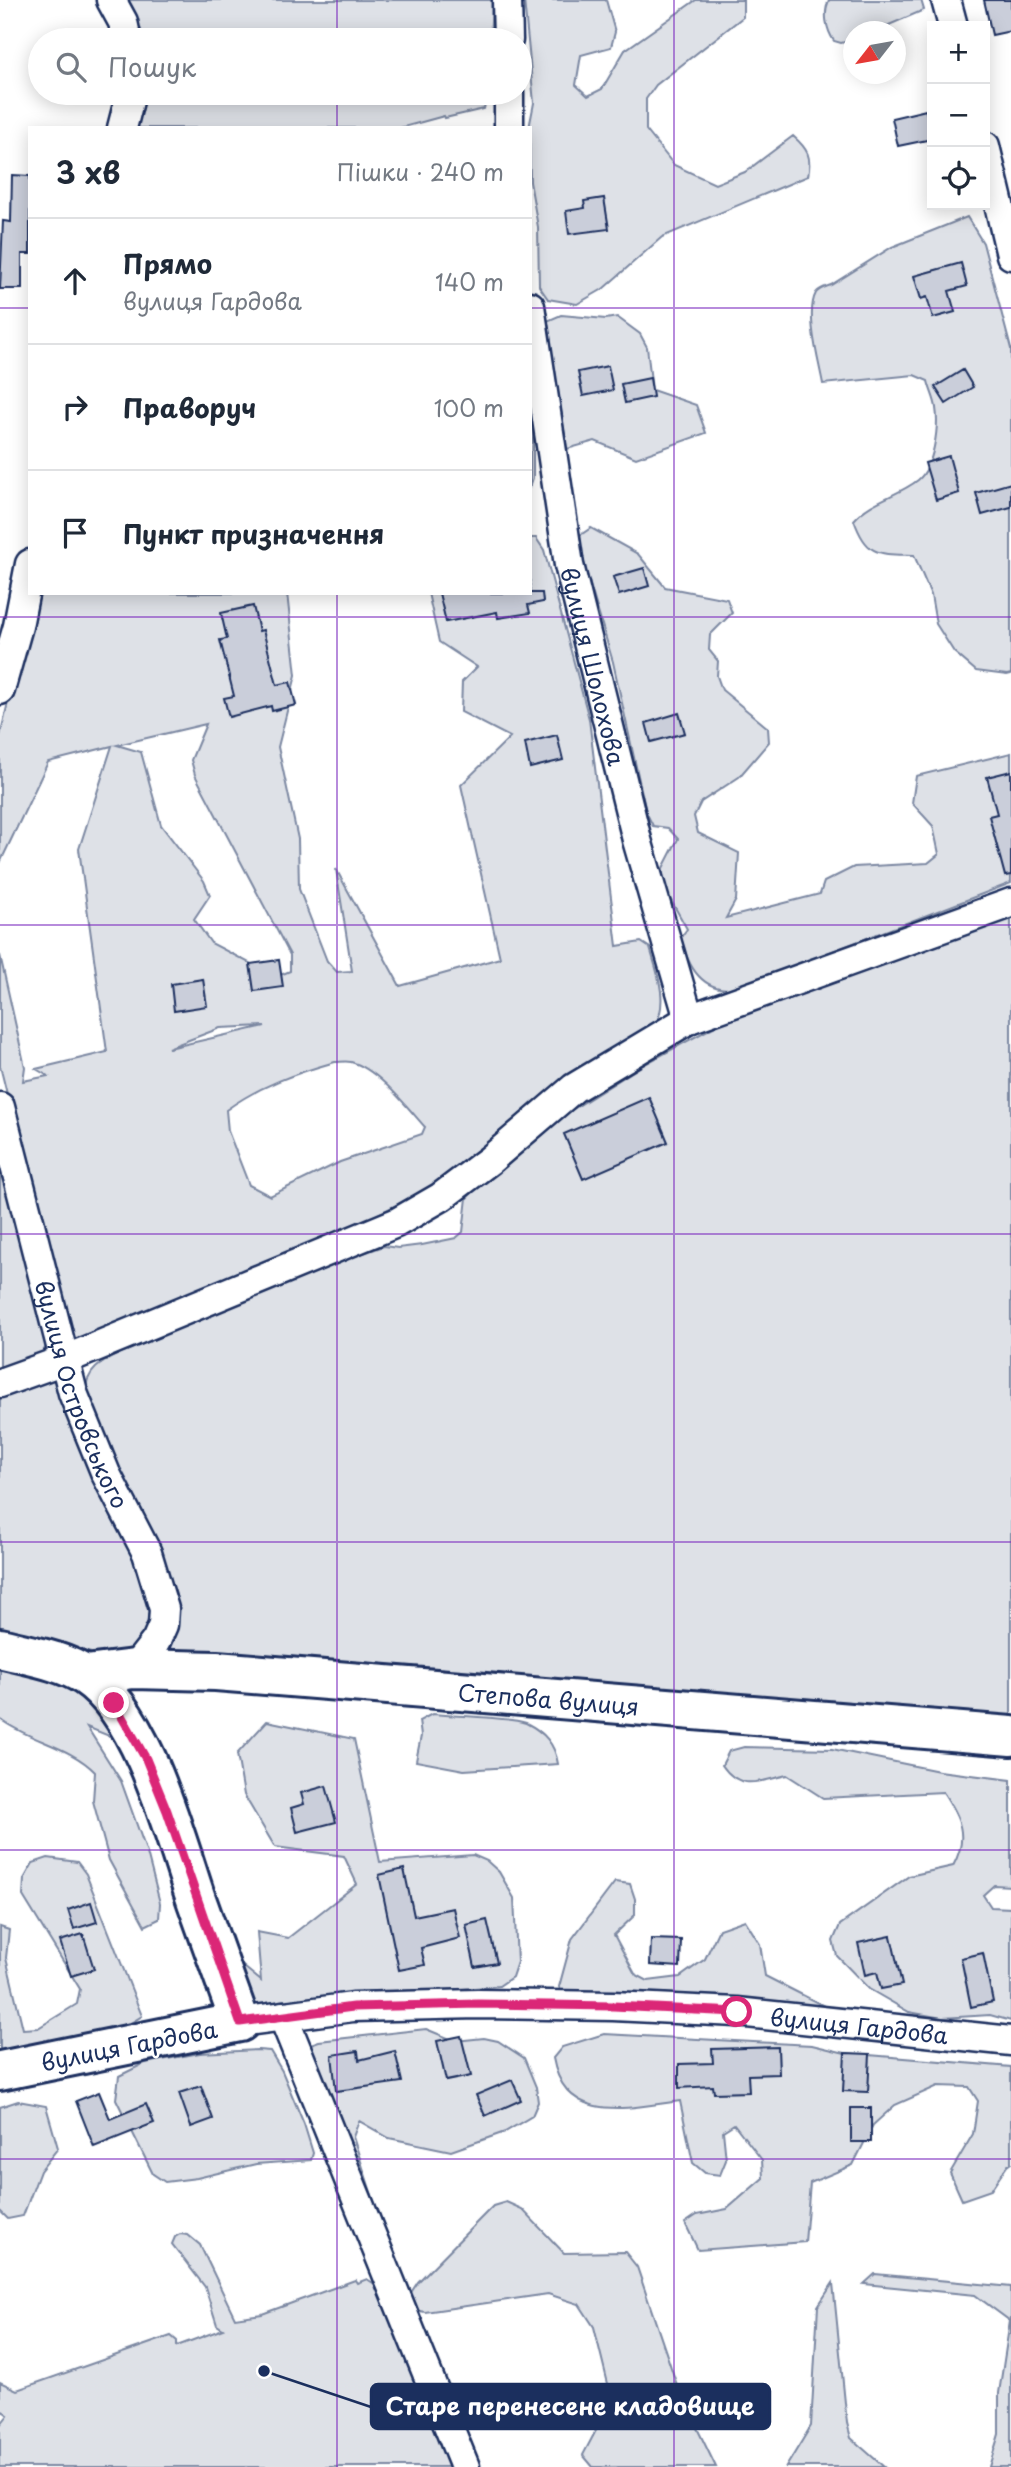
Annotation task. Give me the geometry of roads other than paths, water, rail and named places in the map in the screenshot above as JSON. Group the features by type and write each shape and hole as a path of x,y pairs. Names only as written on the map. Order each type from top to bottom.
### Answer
{"street":[{"path":"111,0 124,28"},
{"path":"507,0 508,28"},
{"path":"946,0 952,21"},
{"path":"123,126 128,105"},
{"path":"509,105 509,126"},
{"path":"985,147 1011,255"},
{"name":"вулиця Шолохова","path":"532,319 569,565 637,840 690,1019"},
{"path":"0,690 18,626 28,574"},
{"path":"0,1382 64,1360 396,1223 441,1197 490,1160 574,1088 690,1019 1011,903"},
{"name":"вулиця Островського","path":"0,1107 64,1360 83,1422 147,1553 164,1609 163,1626 156,1641 134,1669"},
{"path":"0,1648 86,1675 114,1703 146,1759 167,1811 240,2022"},
{"name":"Степова вулиця","path":"86,1675 134,1669 216,1671 1011,1736"},
{"name":"вулиця Гардова","path":"0,2071 240,2022 353,2007 478,2004 613,2006 737,2012 1011,2041"},
{"path":"283,2016 465,2467"}],"place":[{"name":"Старе перенесене кладовище","path":"264,2371"}]}
